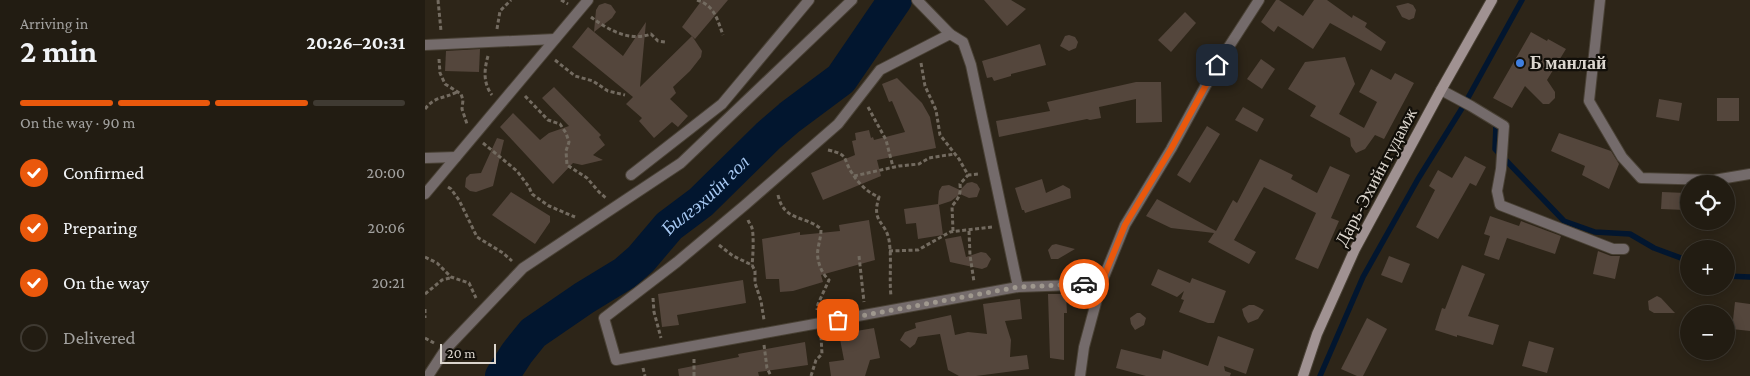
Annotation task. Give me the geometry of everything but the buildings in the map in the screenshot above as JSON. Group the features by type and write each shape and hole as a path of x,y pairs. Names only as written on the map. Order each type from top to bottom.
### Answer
{"main road":[{"name":"Дарь-Эхийн гудамж","path":"1303,376 1317,334 1355,249 1492,0"}],"street":[{"path":"425,194 588,0"},
{"path":"631,175 722,104 809,0"},
{"path":"428,376 445,350 523,268 681,163 851,0"},
{"path":"917,0 950,34 963,42 971,65 1018,287"},
{"path":"1080,376 1084,347 1101,284 1125,225 1171,149 1217,65 1259,0"},
{"path":"1601,0 1589,101 1622,157 1641,178 1714,180 1750,174"},
{"path":"950,34 880,70 838,124 818,142 707,237 604,318 616,360 1018,287 1101,284"},
{"path":"430,45 555,39"},
{"path":"1441,90 1503,126 1501,169 1497,191 1500,206 1613,249 1624,249"},
{"path":"425,158 456,157"}],"path":[{"path":"430,45 442,29 438,0"},
{"path":"486,85 485,70 495,42 500,11 511,0"},
{"path":"697,0 704,2 714,9 723,35"},
{"path":"579,11 603,27 636,37 644,37 651,34 659,41 665,42"},
{"path":"918,50 923,66 925,86 936,110 940,134 968,175"},
{"path":"544,53 575,76 593,81 608,91 625,95"},
{"path":"440,63 440,73 445,84 461,94 463,100 462,109 466,123 474,136 517,171 532,194 549,206 573,215 585,226"},
{"path":"516,86 548,120 560,124 566,133 569,142 566,151 567,165 587,178 599,192 617,206"},
{"path":"425,109 432,100 447,97 457,92"},
{"path":"859,97 867,106 886,140 893,167"},
{"path":"818,142 827,150 839,153 846,159 854,176 869,194 879,197 875,209 879,222 887,236 892,302 896,309"},
{"path":"854,176 893,167 919,164 929,158 955,154"},
{"path":"968,175 972,176 993,170"},
{"path":"953,231 952,206 959,199 961,193 960,184 968,175"},
{"path":"436,181 451,189 459,200 477,236 503,252 523,268"},
{"path":"772,182 778,192 780,205 791,216 815,224 821,229 821,239 817,250 819,265 829,280 818,304 817,314 822,354 816,360 811,376"},
{"path":"745,205 752,229 752,246 754,250 752,265 755,271 755,283 765,317 765,325 761,334 765,346 767,368 771,376"},
{"path":"889,251 918,250 953,231 969,231 1005,226"},
{"path":"969,231 969,255 974,283 973,295"},
{"path":"707,237 733,256 752,265"},
{"path":"859,256 866,315"},
{"path":"425,257 437,263 451,277 469,283 483,310"},
{"path":"425,294 442,280 451,277"},
{"path":"425,309 425,318"},
{"path":"655,318 663,351"}],"waterway":[{"name":"Билгэхийн гол","path":"502,376 533,333 625,273 641,259 669,226 701,202 768,136 841,79 895,0"},
{"path":"1320,376 1363,277 1418,179 1464,105 1522,0"},
{"path":"1494,122 1496,125 1495,149 1564,221 1595,232 1630,234 1654,248 1680,258"},
{"path":"1735,276 1750,277"}],"way so far":[{"path":"838,320 1018,287 1084,284"}],"place":[{"name":"Б манлай","path":"1520,63"}],"route":[{"path":"1084,284 1101,284 1125,225 1171,149 1217,65"}]}
